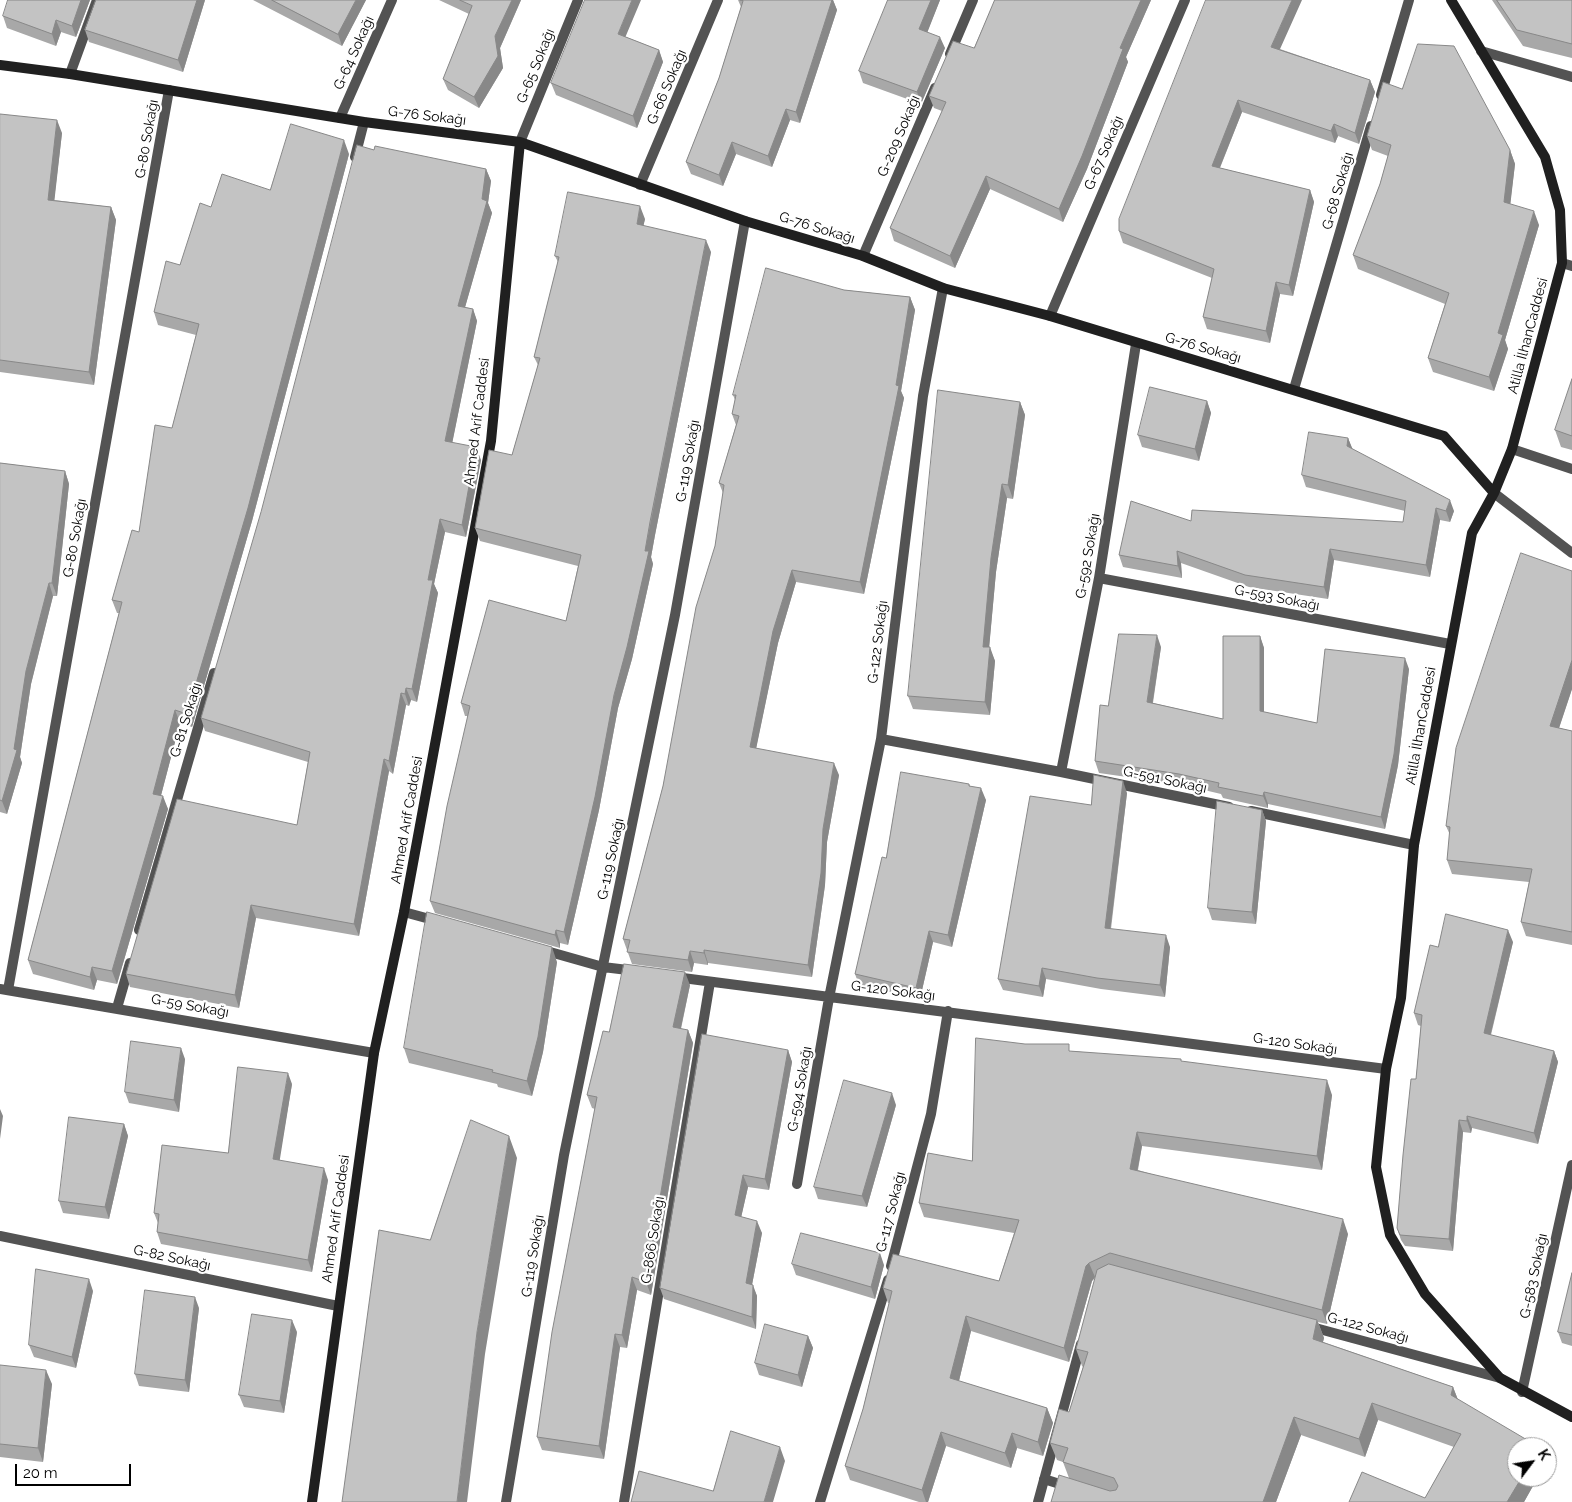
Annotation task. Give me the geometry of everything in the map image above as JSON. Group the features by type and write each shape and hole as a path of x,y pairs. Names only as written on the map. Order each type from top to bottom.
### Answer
{"street":[{"path":"70,74 97,0"},
{"name":"G-64 Sokağı","path":"340,118 392,0"},
{"name":"G-65 Sokağı","path":"520,142 578,0"},
{"name":"G-66 Sokağı","path":"640,185 718,0"},
{"path":"946,64 973,0"},
{"name":"G-67 Sokağı","path":"1050,316 1185,0"},
{"name":"G-68 Sokağı","path":"1294,389 1408,0"},
{"name":"Atilla İlhanCaddesi","path":"1451,0 1545,157 1560,210 1567,264 1512,449 1494,493 1472,533 1414,845 1401,998 1386,1069 1376,1167 1390,1236 1425,1294 1500,1378 1522,1392 1572,1417"},
{"path":"1481,51 1572,77"},
{"name":"G-76 Sokağı","path":"0,65 70,74 364,122 520,142 745,221 863,256 943,288 1050,316 1136,344 1294,389 1444,436 1494,493 1572,553"},
{"name":"G-209 Sokağı","path":"863,256 938,82"},
{"name":"G-80 Sokağı","path":"4,989 169,90"},
{"path":"352,170 364,122"},
{"name":"Ahmed Arif Caddesi","path":"312,1502 374,1053 404,912 491,441 520,142"},
{"name":"G-119 Sokağı","path":"506,1502 564,1155 675,615 745,221"},
{"name":"G-122 Sokağı","path":"829,998 881,739 923,396 943,288"},
{"name":"G-592 Sokağı","path":"1061,772 1100,578 1136,344"},
{"path":"1512,449 1572,469"},
{"name":"G-593 Sokağı","path":"1100,578 1450,644"},
{"name":"G-81 Sokağı","path":"117,1008 217,662"},
{"name":"G-591 Sokağı","path":"881,739 1061,772 1414,845"},
{"path":"404,912 451,925"},
{"path":"537,948 603,966 642,972"},
{"name":"G-120 Sokağı","path":"662,975 1386,1069"},
{"name":"G-866 Sokağı","path":"624,1502 710,982"},
{"name":"G-59 Sokağı","path":"4,989 374,1053"},
{"name":"G-594 Sokağı","path":"797,1184 829,998"},
{"name":"G-117 Sokağı","path":"820,1502 885,1290 931,1114 948,1011"},
{"name":"G-583 Sokağı","path":"1522,1392 1572,1165"},
{"name":"G-82 Sokağı","path":"0,1236 338,1306"},
{"name":"G-122 Sokağı","path":"1293,1322 1500,1378"},
{"path":"1038,1502 1085,1330"},
{"path":"1044,1479 1081,1490"}],"building":[{"path":"8,0 81,0 72,26 56,20 52,34 3,16"},
{"path":"96,0 197,0 178,60 85,30"},
{"path":"272,0 356,0 338,34"},
{"path":"460,0 512,0 495,36 498,56 474,97 443,79 472,6"},
{"path":"585,0 632,0 618,34 659,50 633,116 551,83"},
{"path":"740,0 832,0 796,112 786,109 768,156 732,142 719,175 686,162 719,78 743,1"},
{"path":"888,0 931,0 919,29 940,37 917,92 859,71"},
{"path":"995,0 1141,0 1120,48 1123,49 1082,156 1059,209 986,176 950,256 890,228 946,102 929,96 953,41 974,48"},
{"path":"1206,0 1292,0 1271,47 1370,80 1355,133 1334,124 1331,131 1238,100 1212,166 1310,190 1289,285 1276,282 1266,331 1203,317 1214,269 1119,231 1119,219"},
{"path":"1497,0 1572,0 1572,44 1517,30"},
{"path":"1418,44 1454,46 1510,150 1504,202 1534,211 1498,333 1503,335 1489,377 1428,358 1449,293 1353,255 1380,184 1391,145 1367,136 1383,82 1402,89"},
{"path":"0,114 57,120 48,200 111,207 89,372 0,360"},
{"path":"291,124 344,140 248,508 187,714 175,710 153,794 163,796 112,971 92,967 90,977 28,960 122,602 112,600 132,530 139,532 155,425 172,428 199,324 154,312 166,261 180,265 200,203 211,207 222,174 270,190"},
{"path":"357,145 374,150 375,146 486,169 482,199 487,201 458,306 473,309 445,441 476,447 462,525 440,519 428,580 433,580 412,689 406,688 405,694 401,693 389,761 384,759 354,924 251,905 235,995 126,974 177,799 297,825 310,752 201,718 261,512"},
{"path":"568,192 640,206 637,224 706,240 650,522 645,551 649,551 614,695 595,797 564,932 556,930 555,935 430,901 447,806 470,706 461,703 489,600 566,621 581,555 475,528 489,450 512,455 540,358 534,357 559,257 555,256"},
{"path":"766,268 844,290 910,297 896,385 899,386 860,582 792,570 773,631 750,747 834,763 823,829 821,873 808,965 704,950 704,953 690,951 688,960 627,952 630,940 623,939 663,786 696,607 715,546 724,485 719,483 739,416 732,414 736,395 733,395"},
{"path":"1572,379 1572,436 1555,430"},
{"path":"1150,387 1207,401 1195,449 1138,435"},
{"path":"938,390 1020,402 1008,485 1002,484 991,558 983,647 990,647 985,702 908,696"},
{"path":"1309,432 1348,438 1347,446 1450,500 1446,511 1436,508 1426,565 1330,549 1324,587 1245,575 1177,551 1178,566 1119,555 1131,501 1191,521 1192,510 1403,522 1406,501 1302,475"},
{"path":"0,463 65,471 52,583 49,583 26,671 14,749 17,750 2,801 0,800"},
{"path":"1521,553 1572,571 1572,660 1550,726 1572,731 1572,932 1521,922 1532,869 1447,860 1450,827 1446,826 1456,748"},
{"path":"1119,634 1157,635 1147,702 1223,719 1223,636 1260,636 1260,711 1317,723 1325,649 1405,658 1394,754 1381,817 1264,792 1263,796 1218,787 1219,783 1179,774 1095,761 1100,705 1108,706"},
{"path":"901,772 969,784 969,786 981,788 948,935 929,931 916,988 855,974 882,857 886,858"},
{"path":"1094,775 1123,781 1105,928 1166,935 1160,985 1097,978 1042,968 1039,986 998,979 1030,796 1091,805"},
{"path":"1217,801 1262,810 1252,912 1208,908"},
{"path":"427,912 552,947 538,1037 527,1081 492,1072 493,1070 404,1048"},
{"path":"1446,914 1508,930 1484,1033 1554,1051 1534,1133 1467,1116 1467,1121 1459,1120 1449,1239 1400,1235 1397,1228 1411,1079 1416,1079 1422,1015 1414,1013 1430,945 1438,947"},
{"path":"624,964 685,972 673,1027 688,1030 646,1282 632,1277 622,1335 615,1334 599,1446 537,1437 552,1332 597,1097 587,1095 603,1031 609,1032"},
{"path":"702,1034 788,1050 765,1179 743,1175 735,1215 757,1221 746,1283 753,1285 752,1317 660,1288"},
{"path":"976,1038 1025,1044 1069,1044 1069,1051 1181,1059 1181,1061 1327,1080 1317,1156 1137,1132 1130,1169 1343,1219 1322,1310 1110,1253 1086,1266 1064,1348 966,1316 950,1378 1047,1408 1038,1442 1012,1433 1005,1453 941,1432 922,1490 845,1466 863,1409 892,1291 883,1288 893,1254 999,1281 1019,1220 919,1203 928,1153 972,1161"},
{"path":"131,1041 181,1048 174,1100 125,1092"},
{"path":"238,1067 288,1073 273,1159 324,1168 308,1260 157,1232 159,1214 154,1213 162,1145 228,1153"},
{"path":"844,1080 892,1093 862,1196 814,1187"},
{"path":"69,1117 124,1124 105,1207 59,1201"},
{"path":"471,1120 509,1136 477,1332 457,1502 342,1502 379,1230 430,1240"},
{"path":"801,1233 880,1253 871,1287 792,1264"},
{"path":"1109,1264 1317,1320 1313,1339 1453,1387 1451,1395 1522,1437 1507,1437 1507,1487 1516,1487 1507,1502 1349,1502 1362,1472 1425,1498 1461,1434 1372,1403 1359,1439 1294,1417 1263,1502 1051,1502 1059,1475 1110,1491 1116,1490 1118,1486 1114,1478 1063,1462 1068,1448 1050,1443 1059,1409 1069,1412 1088,1352 1076,1349 1097,1270"},
{"path":"36,1269 89,1279 72,1357 29,1345"},
{"path":"1572,1273 1572,1335 1558,1332"},
{"path":"145,1290 195,1297 185,1380 135,1374"},
{"path":"252,1314 292,1320 280,1401 239,1395"},
{"path":"765,1324 808,1336 798,1375 755,1363"},
{"path":"0,1365 46,1370 38,1448 0,1444"},
{"path":"731,1431 780,1447 764,1502 631,1502 639,1471 713,1491"}]}
